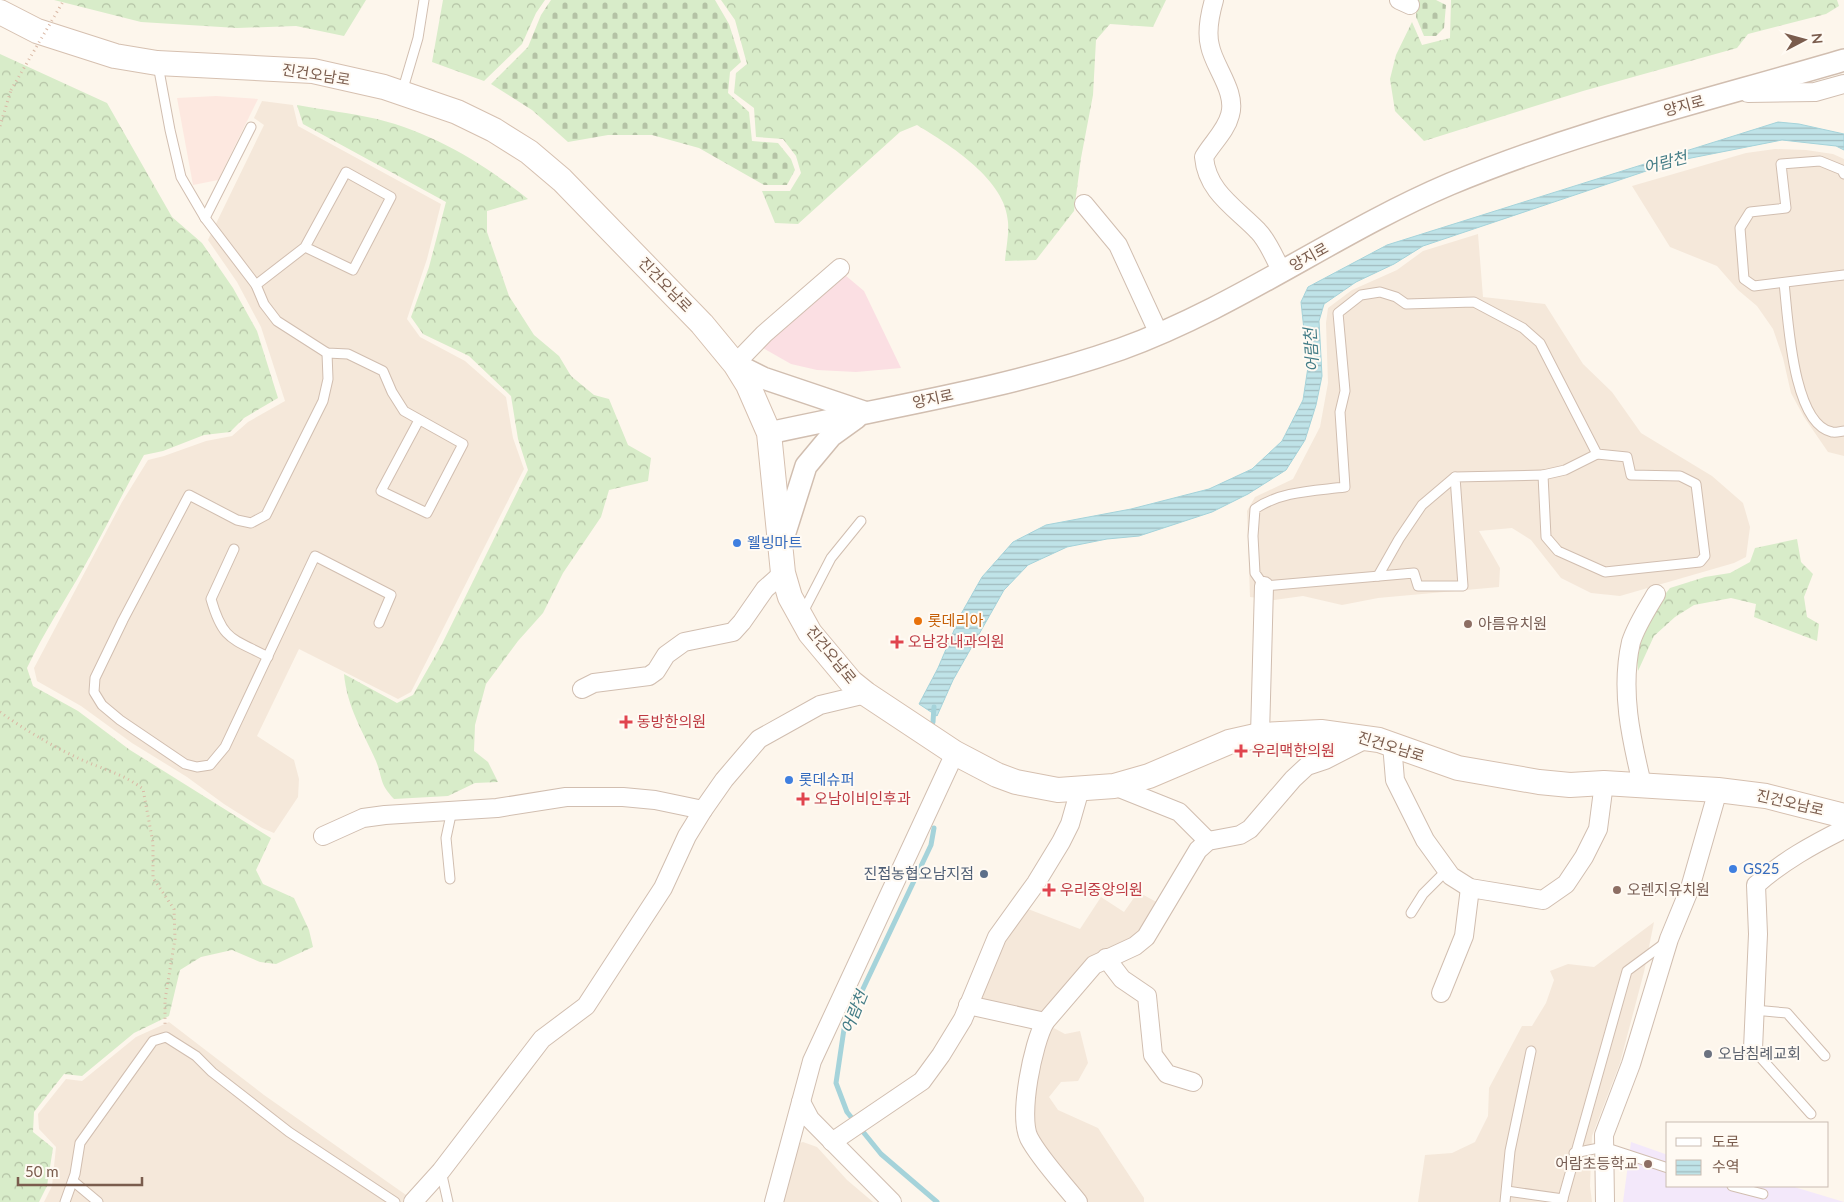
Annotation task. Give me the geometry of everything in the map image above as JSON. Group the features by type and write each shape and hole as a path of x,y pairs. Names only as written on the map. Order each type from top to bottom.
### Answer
{"main road":[{"name":"진건오남로","path":"0,12 36,31 115,56 158,63 314,71 402,92 457,112 494,130 549,169 702,324 735,364 748,385 770,433 783,573 790,597 800,616 822,647 851,682 866,694 955,753 997,775 1016,782 1058,790 1114,786 1149,776 1229,742 1260,734 1321,732 1368,738 1392,744 1458,768 1546,783 1570,785 1604,782 1718,790 1766,796 1844,816"}],"street":[{"path":"1214,0 1208,30 1209,45 1230,98 1231,113 1226,126 1204,157 1205,170 1226,203 1260,232 1282,272"},
{"name":"양지로","path":"770,433 994,385 1120,349 1158,334 1282,272 1381,216 1448,185 1522,155 1634,120 1844,60"},
{"path":"1732,93 1815,92 1844,84"},
{"path":"1084,204 1118,245 1158,334"},
{"path":"840,268 764,334 735,364 763,378 864,412"},
{"path":"780,550 806,466 831,436 864,412"},
{"path":"582,689 594,684 649,676 656,671 666,655 684,642 733,632 765,589 783,573"},
{"path":"1260,734 1264,586"},
{"path":"1642,784 1629,731 1627,674 1632,641 1656,594"},
{"path":"413,1202 441,1171 542,1039 586,1006 663,888 687,836 703,810 724,780 759,739 820,705 866,694"},
{"path":"1078,1202 1029,1137 1026,1124 1033,1053 1039,1032 1045,1022 1094,965 1135,946 1146,937 1156,924 1188,864 1198,850 1208,841 1240,835 1250,829 1293,779 1307,766 1325,760 1368,738"},
{"path":"1392,744 1395,780 1425,840 1451,876 1470,888 1543,900 1566,884 1584,857 1598,829 1604,782"},
{"path":"774,1202 812,1061 955,753"},
{"path":"1114,786 1178,812 1208,841"},
{"path":"832,1142 922,1081 941,1055 963,1019 997,936 1036,883 1061,842 1070,824 1080,789"},
{"path":"1605,1202 1604,1134 1631,1064 1669,939 1690,888 1718,790"},
{"path":"323,836 363,818 412,812 497,808 566,797 589,796 655,800 703,810"},
{"path":"1753,1049 1758,934 1756,885 1776,867 1806,848 1844,829"},
{"path":"1441,993 1464,936 1470,888"},
{"path":"1106,958 1122,979 1147,996 1153,1054 1167,1074 1192,1082"},
{"path":"968,1005 1045,1022"},
{"path":"801,1102 810,1119 892,1202"}],"lane":[{"path":"402,92 418,38 424,0"},
{"path":"158,63 181,177 205,218 256,284 264,304 277,321 327,353 348,354 383,371 392,392 404,411 463,444 427,514 381,491 419,420"},
{"path":"205,218 251,127"},
{"path":"1844,174 1842,170 1820,161 1781,164 1786,208 1750,212 1740,228 1744,279 1754,286 1844,275"},
{"path":"256,284 305,247 346,172 391,196 353,270 305,247"},
{"path":"1784,283 1795,372 1802,398 1816,422 1832,432 1844,431"},
{"path":"1455,477 1463,586 1418,586 1414,573 1264,586 1255,573 1253,536 1255,509 1269,499 1277,497 1345,487 1340,412 1345,392 1338,313 1361,295 1380,292 1396,297 1406,304 1474,302 1523,328 1540,344 1597,454"},
{"path":"327,353 328,379 323,401 266,515 251,523 237,520 189,495 95,678 94,692 102,705 120,720 185,764 197,767 210,765 225,747 315,556 391,595 379,623"},
{"path":"1378,576 1399,539 1422,505 1455,477 1544,475 1565,470 1597,454 1627,457 1630,475 1680,476 1696,484 1705,556 1700,562 1605,572 1558,551 1546,538 1544,475"},
{"path":"800,616 832,558 861,521"},
{"path":"234,549 211,599 216,619 225,634 268,657"},
{"path":"450,879 446,838 452,810"},
{"path":"1411,913 1423,894 1447,870"},
{"path":"1507,1192 1562,1201 1574,1153 1627,971 1669,939"},
{"path":"1754,1010 1787,1013 1825,1056"},
{"path":"66,1202 73,1181 80,1143 153,1040 166,1038 196,1056 212,1072 289,1132 395,1202"},
{"path":"1753,1049 1811,1114"},
{"path":"1505,1202 1510,1151 1530,1051"},
{"path":"1574,1153 1604,1147 1666,1167"},
{"path":"441,1171 448,1202"},
{"path":"73,1181 98,1202"},
{"path":"1736,1187 1763,1194"}],"path":[{"path":"0,126 11,90 64,0"},
{"path":"0,712 21,727 72,755 129,778 143,789 153,843 153,878 174,909 175,940 165,1000 166,1038"}],"shaded area":[{"path":"216,96 258,99 218,180 193,185 177,98"},
{"path":"262,101 293,105 298,126 441,204 427,259 407,319 420,337 465,361 506,397 513,438 524,469 411,692 398,699 299,649 257,736 294,760 299,779 298,797 274,833 262,828 224,804 187,777 132,743 81,706 37,681 34,668 122,502 148,460 206,441 232,436 248,422 285,401 261,327 237,282 208,240 264,125 254,118"},
{"path":"1775,149 1806,150 1833,154 1844,159 1844,456 1828,452 1804,417 1791,393 1783,358 1773,329 1757,306 1738,290 1717,266 1670,247 1632,186 1746,153"},
{"path":"1478,234 1483,297 1545,304 1583,364 1612,392 1641,433 1712,476 1743,503 1750,527 1746,557 1734,563 1620,596 1591,593 1561,578 1531,540 1512,528 1479,531 1500,568 1499,587 1378,598 1342,605 1303,596 1274,600 1250,597 1247,511 1255,497 1293,479 1320,427 1328,383 1326,323 1328,308 1352,290 1397,270 1423,251"},
{"path":"845,275 864,291 901,368 856,372 817,370 791,364 761,347"},
{"path":"1138,892 1162,905 1145,932 1043,1015 976,999 1006,936 1028,909 1080,929 1101,897 1124,912"},
{"path":"1654,922 1644,972 1620,1063 1592,1136 1590,1186 1592,1202 1418,1202 1425,1155 1452,1153 1475,1142 1488,1116 1489,1088 1522,1026 1532,1026 1546,1003 1554,980 1550,971 1568,964 1594,967"},
{"path":"169,1022 264,1095 416,1202 44,1202 52,1186 56,1147 39,1129 38,1114 66,1079 82,1081 136,1037"},
{"path":"1052,1027 1065,1034 1080,1031 1088,1063 1078,1081 1061,1082 1049,1097 1058,1110 1098,1128 1144,1198 1144,1202 1087,1202 1036,1136 1033,1112 1042,1043"},
{"path":"803,1142 817,1147 847,1180 873,1202 778,1202 790,1146"},
{"name":"어람초등학교","path":"1631,1142 1666,1154 1666,1187 1794,1187 1844,1202 1623,1202"}],"green space":[{"path":"54,0 366,0 344,36 296,26 237,28 141,22"},
{"path":"443,0 545,0 536,13 522,44 484,81 432,62"},
{"path":"551,0 715,0 729,24 741,62 730,72 728,93 749,112 752,141 778,143 791,159 795,170 787,185 764,185 699,148 652,135 608,135 568,142 532,110 491,84 528,47 541,15"},
{"path":"721,0 1166,0 1153,27 1110,24 1096,40 1093,95 1081,158 1074,211 1036,260 1005,261 1008,222 1005,207 998,192 987,178 960,153 917,125 900,132 798,224 775,223 762,191 790,191 801,173 796,156 783,139 756,137 754,108 734,93 736,73 747,64 735,20"},
{"path":"1413,0 1436,0 1446,5 1444,28 1436,36 1424,36 1416,17 1417,2"},
{"path":"1451,0 1837,0 1839,6 1826,14 1748,34 1737,48 1583,91 1424,141 1395,111 1390,79 1396,55 1412,22 1422,45 1450,38"},
{"path":"0,54 107,103 172,217 202,243 233,288 257,331 278,398 244,418 230,432 204,435 163,451 144,455 92,553 47,629 27,668 33,686 78,711 130,750 271,838 256,870 263,884 294,898 309,930 313,947 276,964 260,962 232,950 201,957 180,970 169,1016 134,1033 82,1076 64,1074 34,1112 33,1132 53,1148 47,1186 39,1202 0,1202"},
{"path":"297,105 377,119 418,132 457,151 493,173 528,199 487,211 487,232 509,296 534,335 559,356 571,376 594,395 609,399 628,445 651,458 648,481 609,490 601,517 563,573 543,613 518,641 486,684 475,725 474,751 488,762 498,782 475,783 448,796 394,799 389,794 352,708 344,674 397,703 413,695 442,644 528,470 518,439 511,396 469,356 423,334 411,317 429,267 446,202 303,124"},
{"path":"1797,539 1801,562 1813,574 1804,597 1807,617 1819,624 1817,641 1754,617 1756,604 1731,598 1694,605 1675,617 1654,636 1638,671 1637,660 1642,634 1659,602 1670,588 1705,577 1730,573 1750,562 1755,548"}],"water":[{"path":"1778,122 1799,124 1844,134 1844,150 1836,146 1782,140 1676,161 1423,246 1394,264 1356,282 1324,304 1319,321 1322,376 1316,405 1305,440 1286,470 1248,494 1212,512 1139,536 1107,539 1067,547 1028,565 1004,590 953,680 937,716 919,704 938,668 961,614 982,577 1013,542 1046,525 1131,509 1209,489 1252,469 1282,441 1303,400 1308,367 1301,302 1308,287 1387,245"}],"waterway":[{"name":"어람천","path":"933,722 934,707"},
{"name":"어람천","path":"934,828 931,845 844,1029 836,1083 847,1112 881,1154 937,1202"}],"place":[{"name":"웰빙마트","path":"737,543"},
{"name":"롯데리아","path":"918,621"},
{"name":"아름유치원","path":"1468,624"},
{"name":"오남강내과의원","path":"897,642"},
{"name":"동방한의원","path":"626,722"},
{"name":"우리맥한의원","path":"1241,751"},
{"name":"롯데슈퍼","path":"789,780"},
{"name":"오남이비인후과","path":"803,799"},
{"name":"GS25","path":"1733,869"},
{"name":"진접농협오남지점","path":"984,874"},
{"name":"우리중앙의원","path":"1049,890"},
{"name":"오렌지유치원","path":"1617,890"},
{"name":"오남침례교회","path":"1708,1054"},
{"name":"어람초등학교","path":"1648,1164"}]}
